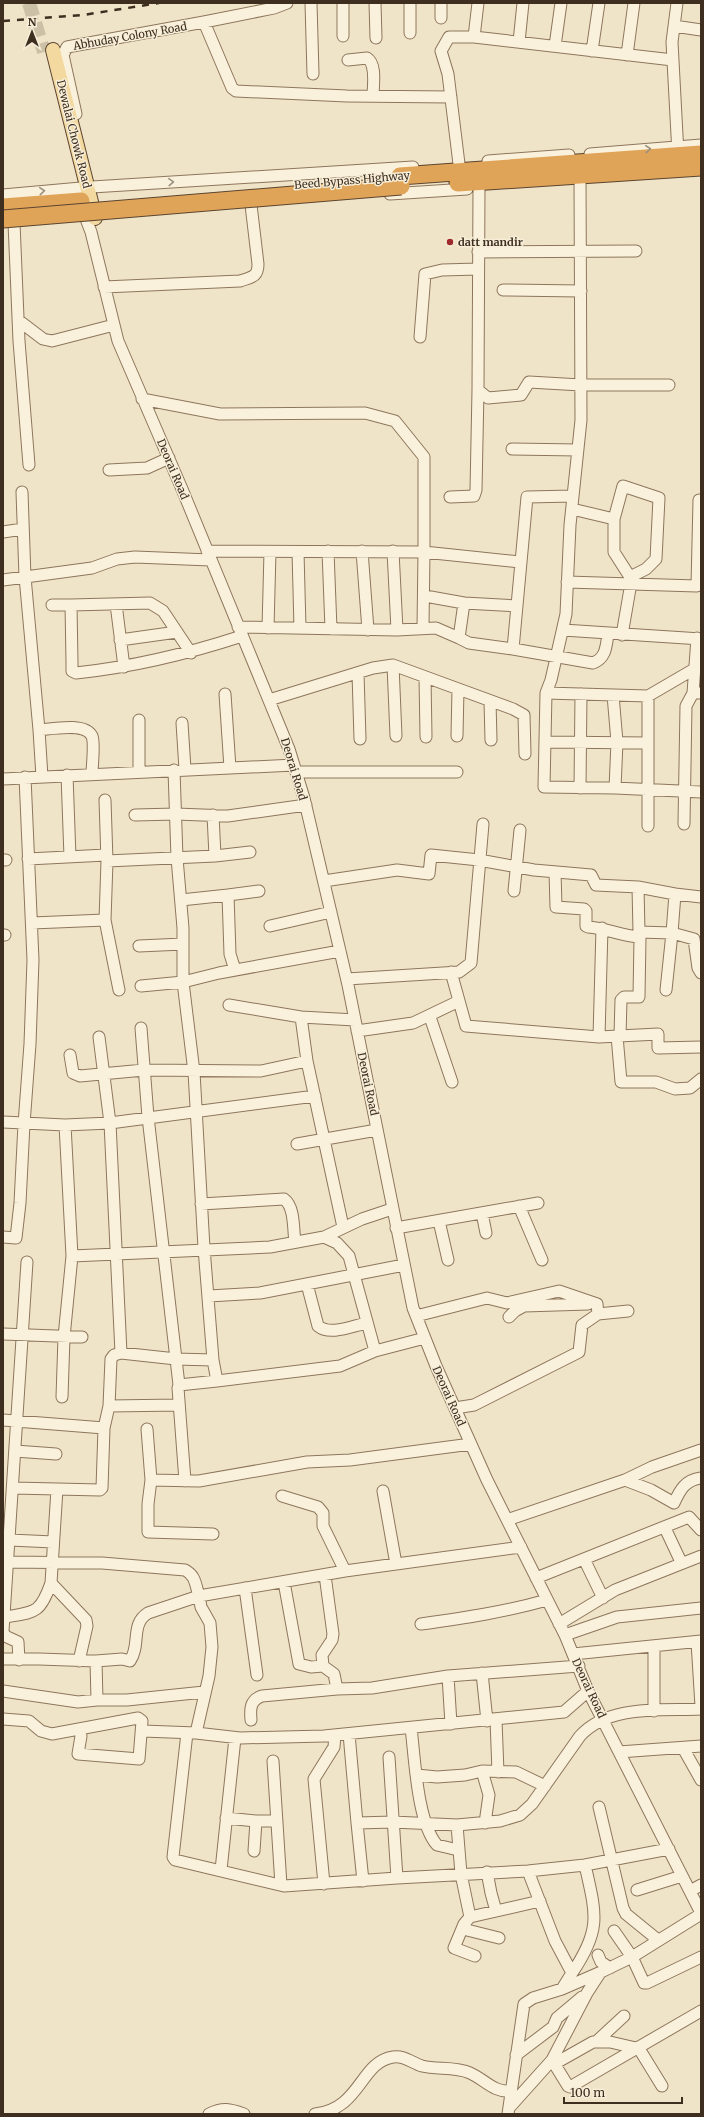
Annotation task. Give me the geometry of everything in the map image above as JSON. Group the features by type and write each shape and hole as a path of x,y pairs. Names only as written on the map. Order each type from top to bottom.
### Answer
{"highway":[{"name":"Beed Bypass Highway","path":"7,222 678,151 701,154"},
{"name":"Beed Bypass Highway","path":"3,208 400,181 581,179 701,167"}],"main road":[{"name":"Dewalai Chowk Road","path":"48,51 86,187 90,218"}],"street":[{"name":"Abhuday Colony Road","path":"86,187 63,55 64,50 67,47 274,8 287,3"},
{"path":"311,3 312,74"},
{"path":"343,3 343,36"},
{"path":"375,3 376,38"},
{"path":"410,3 410,33"},
{"path":"441,3 441,18"},
{"path":"474,37 478,3"},
{"path":"519,42 523,3"},
{"path":"555,46 561,3"},
{"path":"592,51 599,3"},
{"path":"627,55 634,3"},
{"path":"677,3 672,42 678,151"},
{"path":"204,22 227,78 232,88 236,91 451,97"},
{"path":"674,26 701,30"},
{"path":"459,164 448,74 441,51 449,37 474,37 673,60"},
{"path":"348,60 367,58 370,60 373,65 374,96"},
{"path":"3,195 86,187 678,151 701,145"},
{"path":"29,465 18,323 7,222 90,218 581,179 701,173"},
{"path":"581,179 581,420 573,496 566,614 557,657 546,693 544,787 615,788 701,792"},
{"path":"450,497 474,496 476,490 478,390 478,188"},
{"path":"104,287 240,282 256,276 258,272 258,264 251,205"},
{"name":"Deorai Road","path":"90,218 91,232 118,341 169,458 208,556 290,749 306,805 347,979 392,1209 416,1316 471,1444 565,1636 588,1690 701,1913"},
{"path":"478,252 636,251"},
{"path":"420,337 425,274 442,270 478,269"},
{"path":"503,290 581,291"},
{"path":"18,323 43,339 52,341 114,325"},
{"path":"478,390 488,398 521,395 529,382 581,385 670,385"},
{"path":"142,399 220,414 365,413 395,421 424,456 425,596 423,627"},
{"path":"512,449 578,450"},
{"path":"109,470 147,468 169,458"},
{"path":"622,635 631,580 614,552 614,519 623,486 659,498 656,558 646,569 631,580"},
{"path":"22,492 25,577 42,777"},
{"path":"513,649 527,497 573,496"},
{"path":"567,582 631,580 697,586 699,500"},
{"path":"572,510 614,519"},
{"path":"3,532 23,529"},
{"path":"328,551 331,629"},
{"path":"362,551 368,630"},
{"path":"393,551 397,630"},
{"path":"3,580 92,568 117,559 135,557 208,556 270,552 424,552 520,562"},
{"path":"268,628 270,552"},
{"path":"298,552 300,628"},
{"path":"425,596 464,603 517,606"},
{"path":"52,605 150,603 163,611 191,653"},
{"path":"459,638 464,603"},
{"path":"116,604 124,666"},
{"path":"71,605 72,671 76,673 124,666 191,653 240,632 268,628 397,630 423,627 436,628 469,643 593,663 600,661 604,654 608,634"},
{"path":"563,630 698,641"},
{"path":"120,640 177,632"},
{"path":"698,641 701,658"},
{"path":"684,824 686,706 697,693 696,668 698,641"},
{"path":"269,700 358,673 393,665 524,715 525,754"},
{"path":"393,665 396,736"},
{"path":"546,693 648,696 696,668"},
{"path":"358,673 360,739"},
{"path":"425,678 426,737"},
{"path":"457,736 458,689"},
{"path":"225,694 230,768"},
{"path":"580,788 581,694"},
{"path":"613,694 617,742 615,788"},
{"path":"648,696 648,826"},
{"path":"490,701 491,740"},
{"path":"138,720 138,772"},
{"path":"182,723 176,814 177,858 183,944 183,982 194,1072 204,1248 213,1360 217,1381"},
{"path":"39,730 79,727 87,730 92,737 92,774"},
{"path":"545,742 648,743"},
{"path":"3,779 230,768 457,772"},
{"path":"67,776 70,857"},
{"path":"3,1237 16,1238 20,1203 30,1044 33,960 25,777"},
{"path":"105,800 107,858 105,920 119,990"},
{"path":"135,815 176,814 228,816 306,805"},
{"path":"213,815 215,856"},
{"path":"347,979 459,972 471,963 478,860 483,824"},
{"path":"514,891 520,830"},
{"path":"28,859 70,857 177,858 250,852"},
{"path":"324,881 397,870 429,874 431,855 478,860 555,872 591,875 596,884 638,887 701,897"},
{"path":"555,872 556,907 584,909 586,910 586,926 602,928 621,936 672,933 694,939 698,968 701,973"},
{"path":"638,887 639,997 624,997 621,1000 619,1036 621,1082 656,1082 675,1089 683,1089 690,1088 701,1079"},
{"path":"181,900 259,891"},
{"path":"666,990 675,894"},
{"path":"228,895 230,954 235,970"},
{"path":"270,926 331,912"},
{"path":"32,923 105,920"},
{"path":"599,1037 602,928"},
{"path":"139,946 183,944"},
{"path":"141,986 183,982 235,970 340,951"},
{"path":"451,972 466,1026 599,1037 658,1034 658,1048 701,1047"},
{"path":"357,1031 414,1023 430,1017 459,1002"},
{"path":"229,1005 301,1017 355,1020"},
{"path":"301,1017 307,1061 343,1227"},
{"path":"430,1017 452,1082"},
{"path":"141,1028 148,1117 179,1385 179,1405 185,1481"},
{"path":"99,1037 110,1123 121,1353"},
{"path":"70,1055 71,1069 76,1075 144,1070 194,1072 261,1071 307,1061"},
{"path":"3,1122 65,1126 110,1123 315,1096"},
{"path":"62,1397 64,1337 72,1256 65,1126"},
{"path":"297,1144 377,1130"},
{"path":"202,1204 284,1199 289,1203 291,1209 295,1242"},
{"path":"396,1228 538,1202"},
{"path":"519,1206 542,1260"},
{"path":"72,1256 204,1248 270,1247 324,1237 343,1227 392,1209"},
{"path":"482,1213 486,1233"},
{"path":"439,1221 448,1260"},
{"path":"324,1237 337,1243 349,1256 375,1351"},
{"path":"19,1660 18,1642 4,1634 8,1562 7,1545 18,1422 28,1262"},
{"path":"209,1296 260,1293 404,1265"},
{"path":"307,1284 318,1326 322,1329 330,1331 367,1323"},
{"path":"416,1316 487,1298 507,1303 559,1291 598,1309"},
{"path":"509,1317 515,1311 524,1306 628,1311"},
{"path":"455,1408 474,1405 579,1352 582,1326 598,1309"},
{"path":"3,1334 82,1337"},
{"path":"179,1385 340,1366 375,1351 425,1338"},
{"path":"13,1488 100,1490 102,1488 104,1428 109,1406 111,1359 114,1355 121,1353 176,1359 213,1360"},
{"path":"109,1406 179,1405"},
{"path":"3,1420 104,1428"},
{"path":"146,1429 151,1480 148,1504 148,1532 213,1534"},
{"path":"151,1480 199,1481 308,1462 350,1460 471,1444"},
{"path":"507,1520 625,1480 652,1467 701,1450"},
{"path":"3,1456 15,1454 56,1454"},
{"path":"674,1503 682,1487 692,1479 701,1478"},
{"path":"625,1480 651,1490 674,1503 701,1530"},
{"path":"5,1617 33,1612 41,1607 51,1583 56,1490"},
{"path":"383,1491 396,1564"},
{"path":"282,1496 318,1507 323,1513 323,1526 345,1571"},
{"path":"536,1578 665,1528 689,1517"},
{"path":"665,1528 681,1562"},
{"path":"7,1545 53,1542"},
{"path":"3,1659 96,1661 122,1659 130,1661 136,1650 137,1625 142,1617 148,1613 199,1596 345,1571 521,1547"},
{"path":"559,1624 626,1585 681,1562 701,1556"},
{"path":"584,1560 603,1598"},
{"path":"8,1562 102,1563 185,1570 191,1573 196,1580 201,1608 210,1623 212,1646 209,1676 191,1733 173,1857 177,1861 281,1885 324,1884 488,1872 528,1871 585,1865 669,1849"},
{"path":"323,1666 322,1655 332,1640 333,1634 325,1575"},
{"path":"284,1582 298,1662 304,1666 323,1666 334,1674 337,1689"},
{"path":"51,1583 86,1620 87,1626 79,1661"},
{"path":"245,1588 257,1675"},
{"path":"420,1624 517,1609 547,1600"},
{"path":"565,1636 617,1617 701,1608"},
{"path":"573,1654 699,1642 701,1706"},
{"path":"654,1646 654,1711"},
{"path":"96,1661 97,1700"},
{"path":"251,1720 250,1708 257,1698 337,1689 372,1688 448,1676 579,1666"},
{"path":"482,1674 491,1720 498,1772"},
{"path":"448,1676 451,1724"},
{"path":"143,1731 191,1733 235,1738 349,1734 564,1712 588,1690"},
{"path":"3,1691 78,1702 97,1700 127,1700 204,1692"},
{"path":"358,1824 393,1822 457,1825 485,1823 520,1815 532,1804 580,1736 588,1728 603,1718 637,1712 701,1709"},
{"path":"3,1719 29,1722 41,1731 52,1734 140,1719 142,1721 143,1731 139,1759 78,1754 81,1736"},
{"path":"411,1728 425,1823 431,1838 437,1845 458,1850"},
{"path":"349,1734 363,1881"},
{"path":"324,1884 314,1779 334,1747 335,1735"},
{"path":"221,1870 235,1738"},
{"path":"619,1752 701,1746"},
{"path":"682,1748 701,1780"},
{"path":"389,1757 397,1878"},
{"path":"273,1761 281,1885"},
{"path":"417,1776 465,1775 482,1771 516,1772 545,1786"},
{"path":"482,1771 489,1795 485,1823"},
{"path":"599,1807 626,1914 658,1940"},
{"path":"226,1818 256,1821 277,1820"},
{"path":"254,1852 256,1821"},
{"path":"457,1825 458,1850 467,1930 499,1938"},
{"path":"562,1989 583,1957 594,1926 596,1911 585,1865"},
{"path":"528,1871 555,1941 572,1973"},
{"path":"488,1872 491,1893 496,1911"},
{"path":"637,1890 682,1876"},
{"path":"690,1891 701,1885"},
{"path":"475,1956 454,1948 467,1920 496,1911 540,1901"},
{"path":"509,2111 524,2004 533,1998 562,1989 632,1957 701,1913"},
{"path":"614,1931 632,1957 642,1979 647,1983 701,1957"},
{"path":"598,1955 605,1970"},
{"path":"509,2111 553,2062 587,1993 605,1970"},
{"path":"516,2055 553,2027 557,2018 587,1993"},
{"path":"553,2062 570,2087 701,2011"},
{"path":"553,2062 597,2041 624,2016"},
{"path":"597,2041 637,2048 662,2086"},
{"path":"315,2114 322,2113 346,2102 372,2068 384,2059 391,2057 403,2057 426,2066 468,2072 497,2089 511,2090"},
{"path":"209,2114 224,2108 230,2108 244,2114"}],"tunnel":[{"path":"29,3 44,52"}],"railway":[{"path":"3,21 83,15 159,3"}],"place":[{"name":"datt mandir","path":"450,242"}]}
